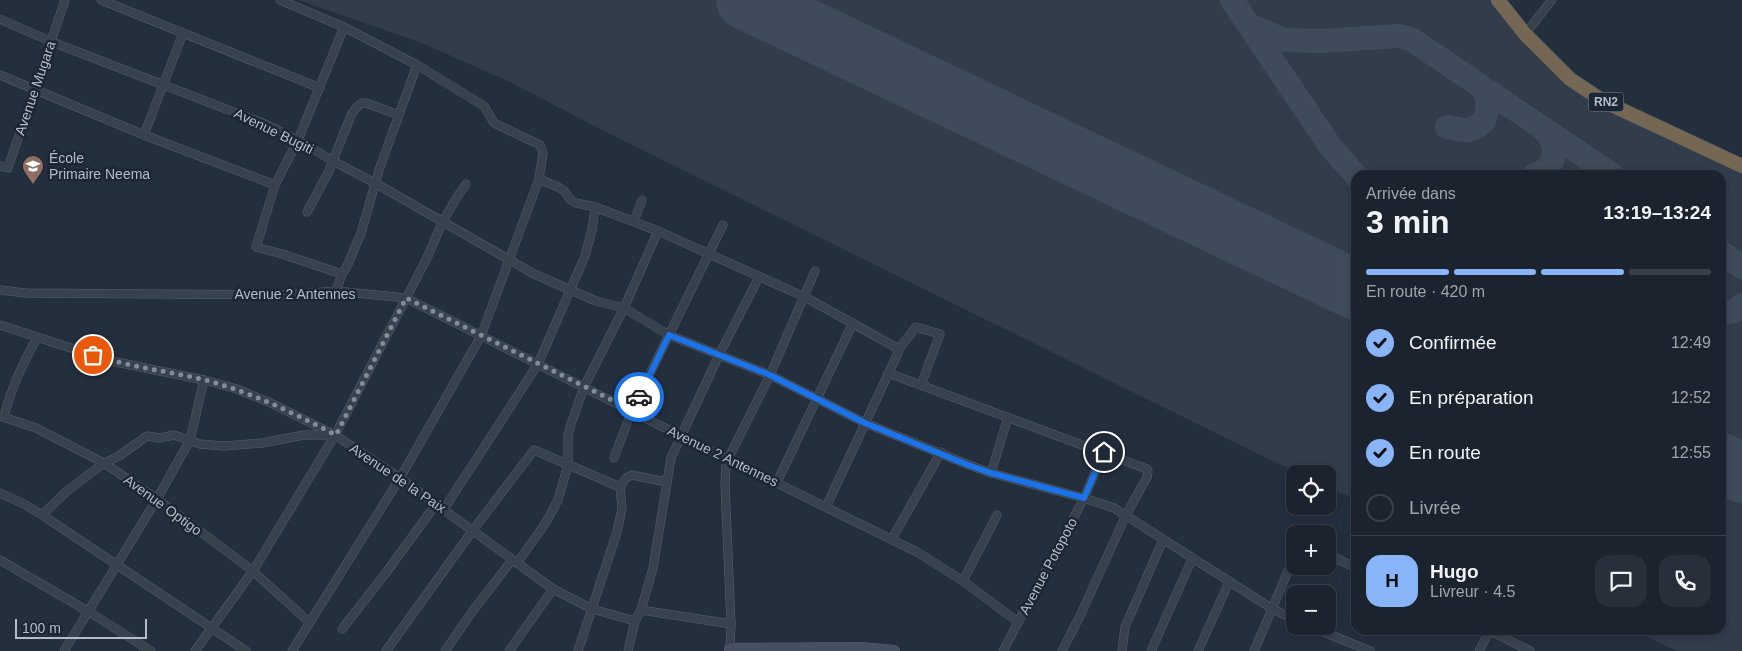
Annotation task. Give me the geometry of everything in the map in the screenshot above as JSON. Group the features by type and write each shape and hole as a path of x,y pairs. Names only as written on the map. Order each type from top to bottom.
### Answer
{"highway":[{"name":"RN2","path":"1498,0 1525,34 1570,79 1603,101 1742,166"}],"main road":[{"path":"730,650 888,650"}],"street":[{"name":"Avenue Mugara","path":"0,166 8,168 65,0"},
{"path":"101,0 320,88"},
{"path":"280,0 344,27 417,65 484,106 494,123 540,144 543,153 539,179 481,336 400,478 292,651"},
{"path":"1525,34 1552,0"},
{"name":"Avenue Bugiti","path":"0,19 52,42 265,124 376,183 509,261 596,301 624,308 669,335 770,375 865,423 991,473 1114,508 1229,582 1286,616"},
{"path":"342,274 256,247 275,185 298,140 344,27"},
{"path":"144,135 184,33"},
{"path":"336,291 361,233 376,183 417,65"},
{"path":"0,75 144,135 275,185"},
{"path":"307,212 333,161 347,122 358,106 366,103 400,115"},
{"path":"539,179 558,187 576,203 595,207 634,221 805,297 895,346 898,350"},
{"path":"195,651 253,571 336,435 427,258 442,223 466,184"},
{"path":"634,221 642,200"},
{"path":"444,509 538,364 585,256 592,230 595,207"},
{"path":"614,458 632,410 723,226"},
{"path":"445,651 472,612 545,524 558,500 568,466 568,435 584,387 624,308 658,231"},
{"path":"730,650 731,624 724,484 726,466 770,375 816,271"},
{"path":"628,651 635,621 653,568 671,458 719,355 759,277"},
{"name":"Avenue 2 Antennes","path":"0,290 26,292 276,295 336,291 406,298 917,552 963,581 1018,622"},
{"path":"777,482 853,323"},
{"name":"Avenue de la Paix","path":"0,325 111,361 204,380 237,389 271,403 336,435 444,509 553,589 592,608 635,621"},
{"path":"826,507 898,350 916,327 940,334 921,385"},
{"path":"2,417 21,366 37,338"},
{"path":"888,373 1147,469 1148,472 1126,514 1062,651"},
{"path":"64,651 190,440 204,380"},
{"name":"Avenue Optigo","path":"2,417 36,428 104,463 157,498 253,571 309,622"},
{"path":"991,473 1008,417"},
{"path":"42,515 67,491 104,463 119,456 147,436 160,438 174,435 210,446 224,446 262,443 304,435 336,435"},
{"path":"386,651 473,530 534,450 620,487"},
{"path":"892,539 941,452"},
{"name":"Avenue Potopoto","path":"1003,651 1084,498 1104,452"},
{"path":"578,651 617,532 622,508 620,487 626,478 632,475 666,482"},
{"path":"0,493 42,515 246,651"},
{"path":"342,629 436,504"},
{"path":"963,581 997,515"},
{"path":"1122,651 1125,627 1163,540"},
{"path":"1151,651 1192,558"},
{"path":"1336,558 1351,566"},
{"path":"0,560 151,651"},
{"path":"1254,651 1286,575"},
{"path":"1198,651 1229,582"},
{"path":"509,651 553,589"},
{"path":"640,610 731,624"},
{"path":"1331,635 1370,651"},
{"path":"1479,651 1487,635"},
{"path":"1499,635 1530,651"}],"shaded area":[{"path":"298,0 1492,0 1561,78 1742,172 1742,651 1677,651 1643,635 1726,635 1726,170 1351,170 1351,498 1336,491 1336,465 1286,465 1286,467 602,130 512,83 422,43"}],"taxiway":[{"path":"1232,0 1330,146 1351,170"},
{"path":"1251,26 1284,40 1322,41 1398,36 1411,39 1605,170"},
{"path":"1447,127 1467,130 1480,124 1487,113 1487,99 1480,86"},
{"path":"1544,130 1549,136 1554,150 1554,156 1545,170"},
{"path":"1726,256 1742,267"},
{"path":"1726,313 1734,311 1742,305"}],"runway":[{"path":"746,0 1351,288"},
{"path":"1726,465 1742,473"}],"way so far":[{"path":"93,355 111,361 204,380 237,389 271,403 336,435 406,298 632,410 639,397"}],"place":[{"name":"École Primaire Neema","path":"33,185"}],"route":[{"path":"639,397 669,335 770,375 865,423 991,473 1084,498 1104,452"}]}
